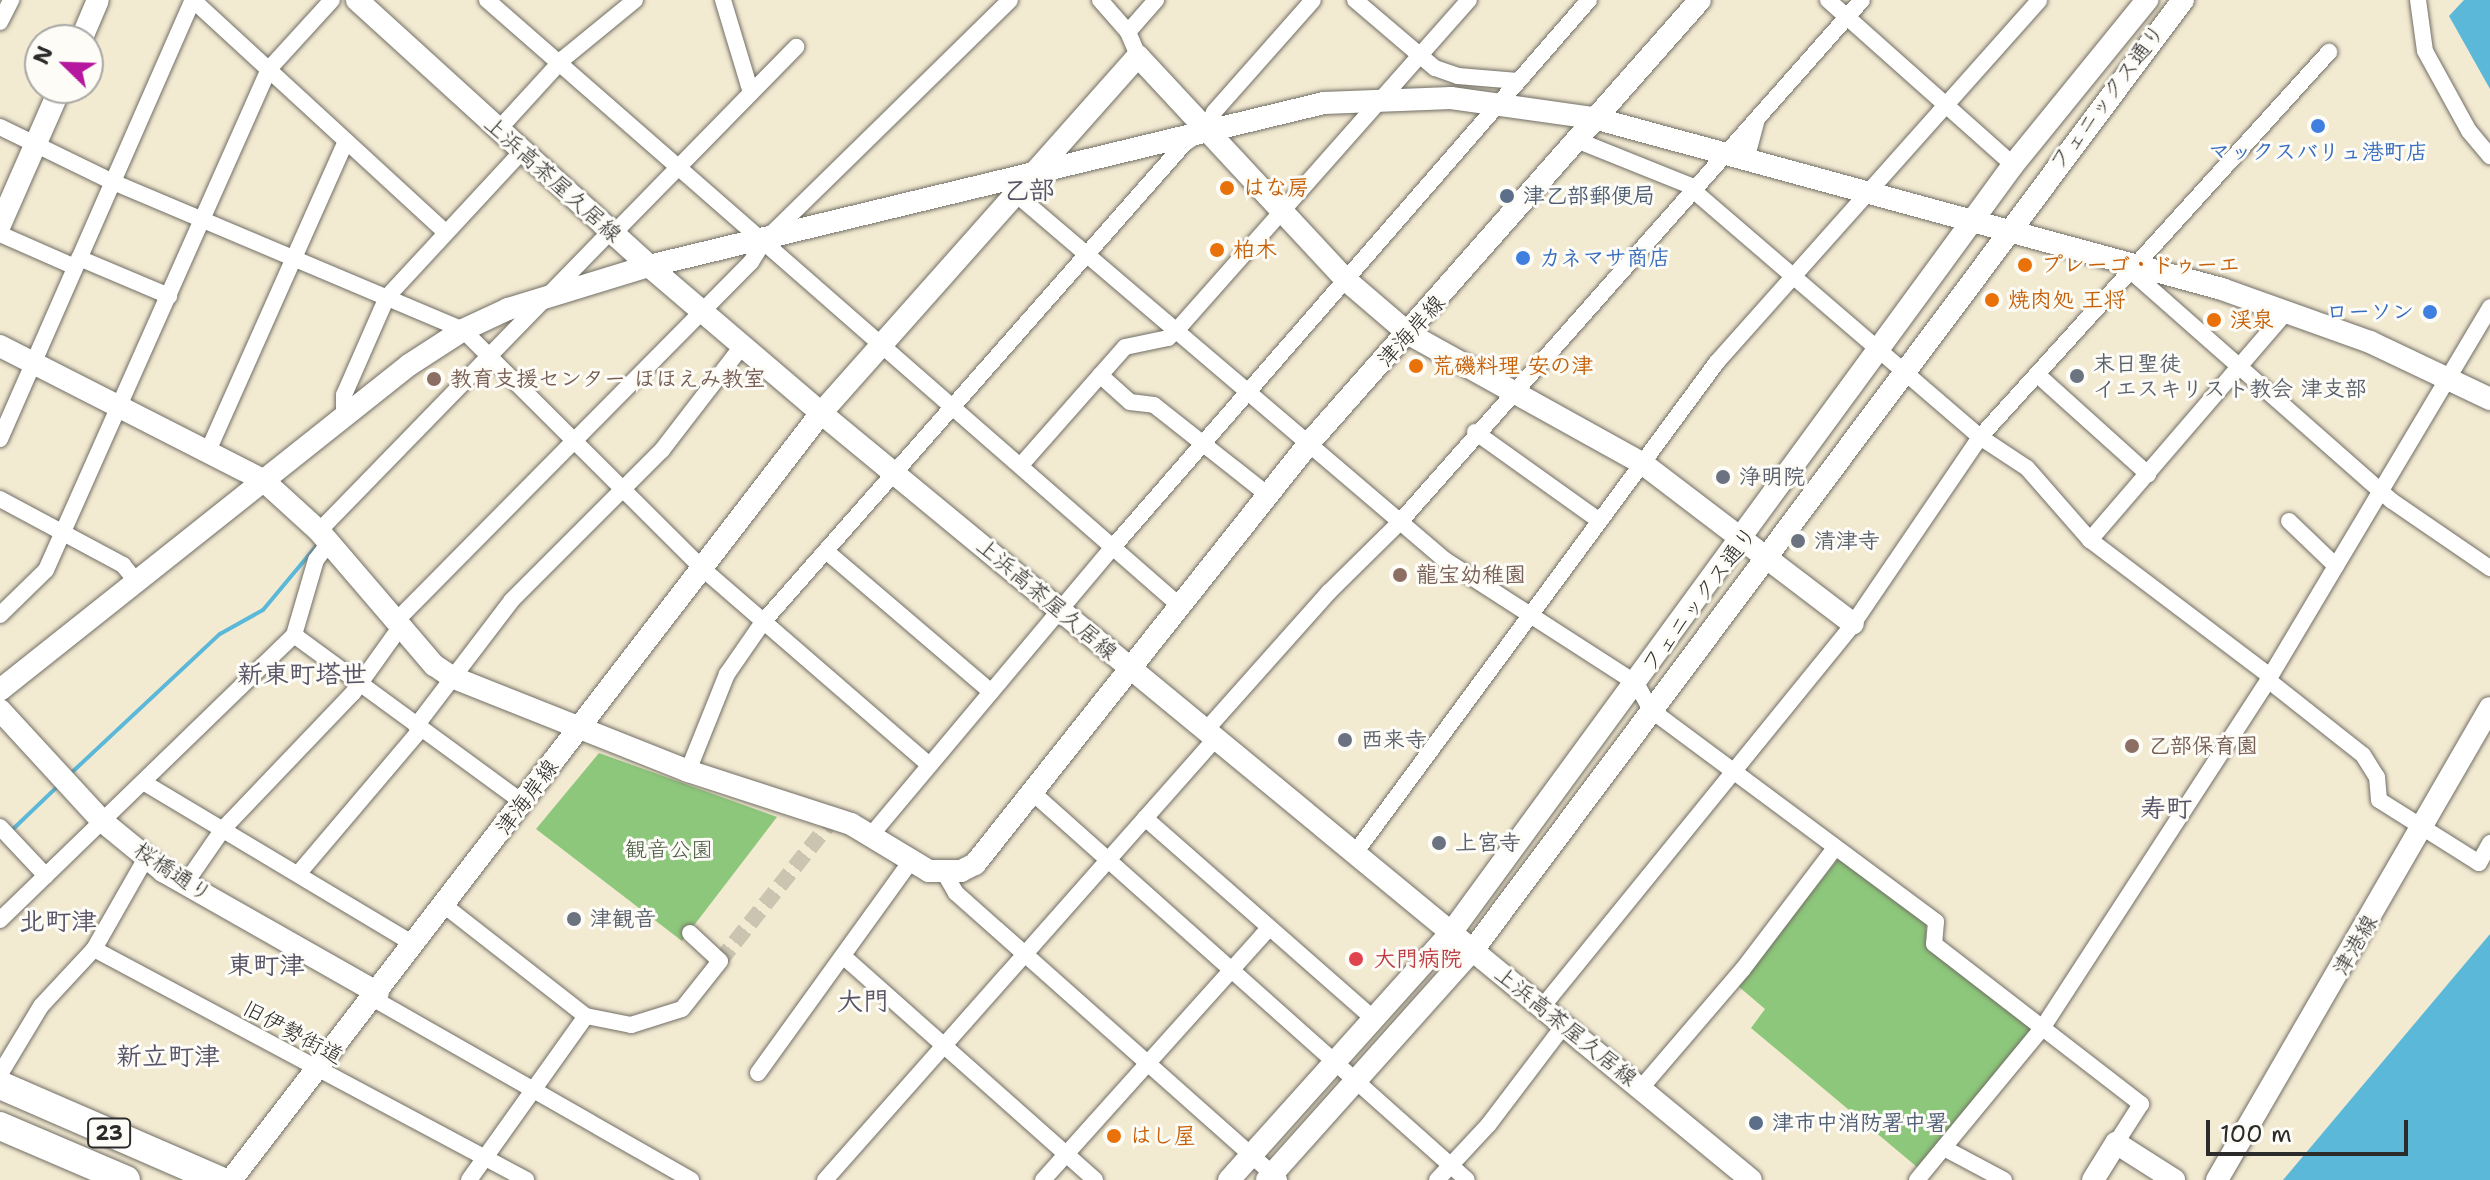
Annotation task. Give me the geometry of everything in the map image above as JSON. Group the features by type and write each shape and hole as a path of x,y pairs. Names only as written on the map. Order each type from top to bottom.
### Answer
{"highway":[{"name":"23","path":"0,1085 218,1180"},
{"name":"23","path":"0,1126 126,1180"}],"street":[{"path":"0,22 11,0"},
{"path":"88,24 98,0"},
{"path":"0,439 193,0 445,232"},
{"path":"0,615 31,589 63,532 269,69 332,0"},
{"name":"上浜高茶屋久居線","path":"357,0 649,266 821,413 1130,669 1453,930 1473,950 1751,1180"},
{"path":"487,0 1180,606"},
{"path":"499,129 560,63 635,0"},
{"path":"723,0 751,93"},
{"path":"185,884 223,829 360,683 398,624 572,441 751,262 764,241 1010,0"},
{"path":"1100,0 1128,32 1138,56 1281,211 1346,280 1409,334 1642,463 1853,624"},
{"path":"1128,32 1156,0"},
{"path":"688,771 727,674 763,622 1184,144 1207,128 1214,112 1313,0"},
{"path":"1355,0 1417,57 1458,76 1518,81"},
{"path":"1021,465 1125,347 1168,338 1176,331 1469,0"},
{"path":"872,834 1113,547 1589,0"},
{"name":"津海岸線","path":"945,874 975,864 1310,442 1409,334 1579,141 1594,118 1700,0"},
{"path":"1828,0 2013,165"},
{"path":"825,1180 1145,818 1308,615 1399,523 1475,432 1695,189 1735,157 1759,113 1862,0"},
{"path":"1355,853 1717,362 2039,0"},
{"name":"フェニックス通り","path":"1229,1180 1453,930 1975,223 2013,165 2147,0"},
{"name":"フェニックス通り","path":"1272,1178 1473,950 1763,557 2183,0"},
{"path":"2418,0 2425,51 2469,131 2490,156"},
{"path":"0,920 294,635 324,537 612,233 796,47"},
{"path":"1543,1006 1853,624 1980,437 2039,376 2329,52"},
{"name":"津海岸線","path":"231,1180 376,996 821,413 1138,56"},
{"path":"0,690 344,416 463,330 556,294 649,266 764,241 1040,168 1274,112 1382,97 1501,101 1594,118 2288,310 2448,377 2490,399"},
{"path":"0,225 53,104"},
{"path":"0,127 34,148 463,330 703,569 929,765"},
{"path":"208,451 346,141"},
{"path":"1579,141 1695,189 1791,277 1980,437 2027,468 2090,540 2363,755 2377,777 2379,800 2479,863 2490,843"},
{"path":"344,416 344,395 387,297 522,151"},
{"path":"1017,195 1310,442 1399,523 1531,618 1636,683 1651,710 1936,922 1934,944 2141,1104 2093,1180"},
{"path":"0,234 169,296"},
{"path":"2134,269 2240,369 2380,492 2490,568"},
{"path":"1917,1180 2043,1027 2269,678 2490,307"},
{"path":"2090,540 2288,310"},
{"path":"0,346 263,480 324,537 434,665 452,677 688,771 872,834 910,862 945,874 956,893 1272,1178"},
{"path":"298,874 419,727 452,677 512,600 662,450 742,346"},
{"path":"1100,375 1130,402 1154,405 1268,495"},
{"path":"2039,376 2148,474"},
{"path":"1475,432 1600,521"},
{"path":"0,499 123,565 136,581"},
{"path":"2289,521 2336,566"},
{"path":"826,551 991,692"},
{"path":"294,635 522,802"},
{"name":"津港線","path":"2217,1180 2490,708"},
{"name":"桜橋通り","path":"0,710 102,821 146,858 376,996"},
{"path":"143,782 415,945"},
{"path":"1033,793 1467,1180"},
{"path":"1145,818 1374,1019"},
{"path":"0,827 46,876"},
{"path":"1641,1088 1743,969 1834,849"},
{"path":"0,1074 41,1006 94,949 146,858"},
{"path":"758,1073 910,862"},
{"path":"445,906 586,1016 631,1025 686,1012 720,961 690,933"},
{"path":"1043,1180 1269,928"},
{"name":"旧伊勢街道","path":"94,949 317,1071 526,1180"},
{"path":"843,956 1095,1180"},
{"path":"376,996 691,1180"},
{"path":"469,1180 586,1016"},
{"path":"1437,1180 1565,1024"},
{"path":"2116,1143 2174,1180"},
{"path":"1944,1148 2004,1180"}],"green space":[{"name":"観音公園","path":"599,753 777,817 682,941 536,829"},
{"path":"1838,859 1926,923 1926,944 2030,1024 2030,1032 1917,1167 1751,1028 1765,1009 1738,986"}],"water":[{"path":"2464,0 2490,0 2490,89 2449,16"},
{"path":"2490,934 2490,1180 2283,1180"}],"waterway":[{"path":"68,776 220,634 263,610 318,544"},
{"path":"11,831 59,785"}],"tunnel":[{"path":"720,961 833,819"}],"place":[{"name":"マックスバリュ港町店","path":"2318,126"},
{"name":"はな房","path":"1227,188"},
{"name":"津乙部郵便局","path":"1507,196"},
{"name":"柏木","path":"1217,250"},
{"name":"カネマサ商店","path":"1523,258"},
{"name":"プレーゴ・ドゥーエ","path":"2025,265"},
{"name":"焼肉処 王将","path":"1992,300"},
{"name":"ローソン","path":"2430,312"},
{"name":"渓泉","path":"2214,320"},
{"name":"荒磯料理 安の津","path":"1416,366"},
{"name":"末日聖徒 イエスキリスト教会 津支部","path":"2077,376"},
{"name":"教育支援センター ほほえみ教室","path":"434,379"},
{"name":"浄明院","path":"1723,477"},
{"name":"清津寺","path":"1798,541"},
{"name":"龍宝幼稚園","path":"1400,575"},
{"name":"西来寺","path":"1345,740"},
{"name":"乙部保育園","path":"2132,746"},
{"name":"上宮寺","path":"1439,843"},
{"name":"津観音","path":"574,919"},
{"name":"大門病院","path":"1356,959"},
{"name":"津市中消防署中署","path":"1756,1123"},
{"name":"はし屋","path":"1114,1136"}],"district":[{"name":"乙部","path":"1029,190"},
{"name":"新東町塔世","path":"302,674"},
{"name":"寿町","path":"2166,808"},
{"name":"北町津","path":"58,921"},
{"name":"東町津","path":"266,965"},
{"name":"大門","path":"863,1001"},
{"name":"新立町津","path":"168,1056"}]}
